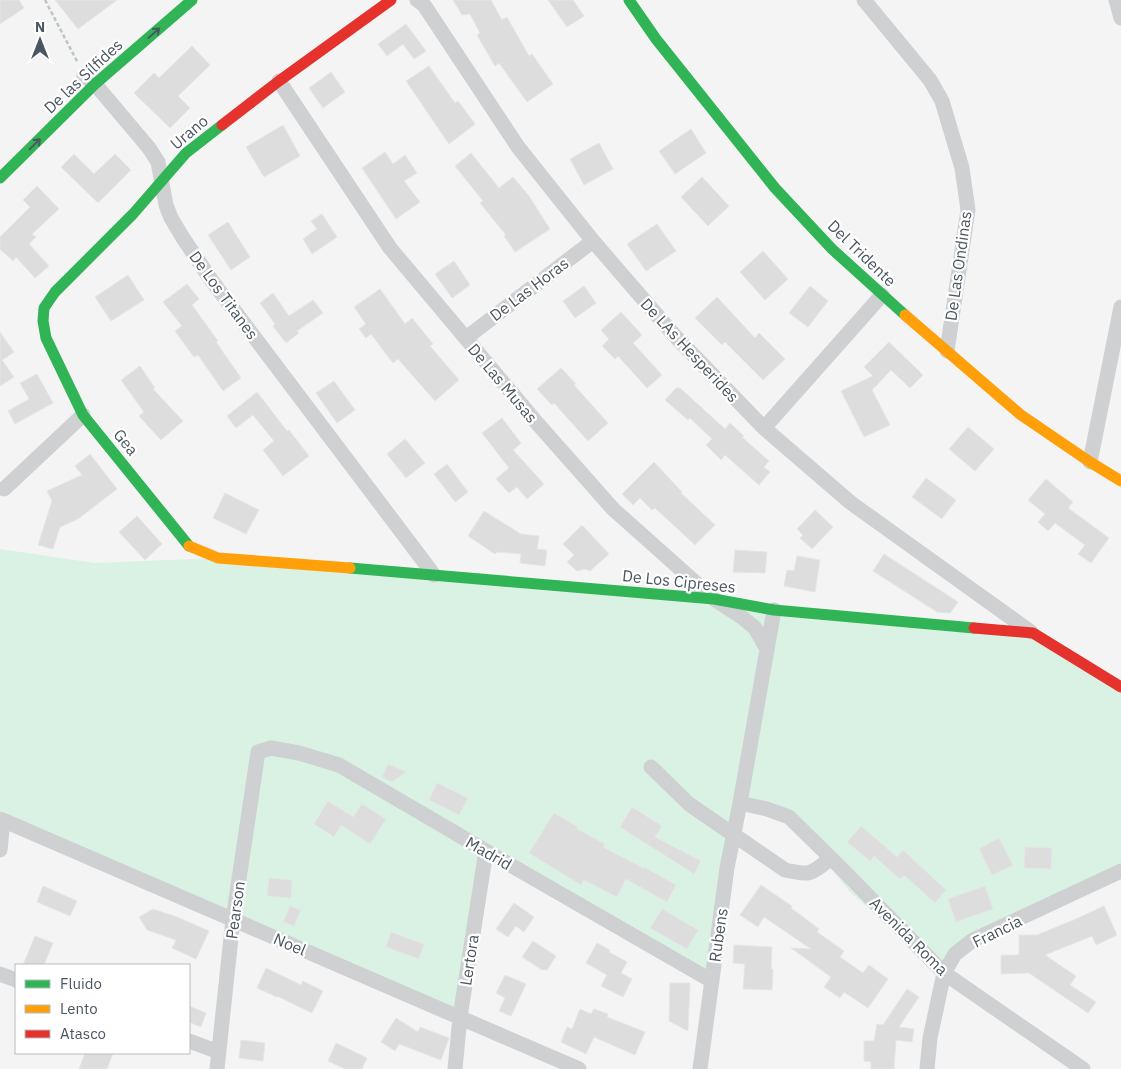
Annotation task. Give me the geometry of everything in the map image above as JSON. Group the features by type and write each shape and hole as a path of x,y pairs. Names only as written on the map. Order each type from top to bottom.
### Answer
{"street":[{"name":"De las Sílfides","path":"0,178 87,78 192,0"},
{"name":"Urano","path":"43,321 44,308 55,292 133,214 186,153 279,81 391,0"},
{"name":"De LAs Hesperides","path":"417,0 424,5 518,147 593,241 674,336 764,428 851,503 1033,633"},
{"name":"Del Tridente","path":"629,0 656,38 775,188 832,249 882,295 1021,415 1121,481"},
{"name":"De Las Ondinas","path":"864,0 930,80 942,101 962,168 968,210 947,351"},
{"path":"1116,0 1121,18"},
{"name":"De Los Titanes","path":"87,78 149,148 158,162 166,204 171,218 212,281 434,575"},
{"name":"De Las Musas","path":"279,81 390,248 537,423 613,509 714,599 755,628 767,649"},
{"path":"0,164 16,146"},
{"name":"De Las Horas","path":"466,338 593,241"},
{"path":"764,428 882,295"},
{"path":"1090,462 1121,308"},
{"name":"Gea","path":"43,321 46,338 83,415 189,546 218,558"},
{"path":"4,489 83,415"},
{"name":"De Los Cipreses","path":"218,558 714,599 774,610 1033,633 1121,687"},
{"name":"Rubens","path":"700,1069 727,868 774,610"},
{"name":"Madrid","path":"258,752 271,748 299,753 338,765 712,981"},
{"name":"Pearson","path":"217,1069 233,919 258,752"},
{"path":"651,767 689,804 785,870 801,874 814,872 831,858"},
{"name":"Avenida Roma","path":"740,803 767,809 789,817 944,973 1083,1069"},
{"path":"0,850 2,820"},
{"name":"Noel","path":"2,820 580,1069"},
{"name":"Lertora","path":"455,1069 460,1017 486,851"},
{"name":"Francia","path":"927,1069 930,1038 944,973 955,954 973,940 1121,872"},
{"path":"0,974 15,980"},
{"path":"190,1041 219,1052"}],"path":[{"path":"45,0 87,78"}],"green space":[{"path":"0,549 95,563 218,558 1033,633 1121,687 1121,871 973,940 944,973 850,892 789,817 740,803 712,981 486,852 460,1017 0,823"}],"building":[{"path":"0,0 19,0 24,8 0,24"},
{"path":"55,0 117,0 78,29"},
{"path":"453,0 491,0 502,20 507,17 529,56 532,54 553,84 527,102 499,63 495,66 477,35 480,33 470,14 462,15"},
{"path":"548,0 573,0 584,16 567,27"},
{"path":"406,24 426,51 414,59 403,44 387,56 378,44"},
{"path":"192,46 210,65 178,96 190,108 170,128 134,93 154,73 159,78"},
{"path":"429,66 455,103 458,101 475,124 449,144 406,81"},
{"path":"331,72 345,92 323,108 309,88"},
{"path":"283,125 300,156 264,177 246,147"},
{"path":"691,129 706,153 675,174 659,151"},
{"path":"599,143 613,169 584,185 570,159"},
{"path":"385,152 393,164 405,155 417,173 404,181 420,202 396,219 362,168"},
{"path":"471,153 499,188 513,177 529,196 550,229 515,252 504,236 506,235 480,203 483,201 455,166"},
{"path":"74,154 94,174 115,154 131,170 98,203 61,167"},
{"path":"702,177 729,206 708,226 681,197"},
{"path":"37,186 59,209 32,234 36,237 29,244 49,266 35,278 16,257 13,261 0,249 0,237 30,207 23,200"},
{"path":"322,214 337,237 312,254 303,239 317,229 311,221"},
{"path":"228,222 250,257 231,270 208,235"},
{"path":"657,224 676,251 646,271 627,244"},
{"path":"763,251 788,279 765,300 740,272"},
{"path":"454,261 470,285 452,298 435,274"},
{"path":"128,275 144,300 111,321 95,297"},
{"path":"187,284 199,299 192,305 218,341 216,342 241,378 223,391 198,355 194,357 175,331 182,326 163,302"},
{"path":"584,286 596,303 575,318 563,301"},
{"path":"810,286 828,301 808,327 789,313"},
{"path":"380,289 405,324 412,318 433,344 430,346 459,380 435,401 398,359 393,363 371,334 366,338 359,329 366,324 354,307"},
{"path":"273,293 289,316 313,300 323,313 297,331 299,333 286,343 273,326 275,324 260,303"},
{"path":"717,297 755,338 759,333 785,359 763,380 725,342 722,345 695,318"},
{"path":"621,312 642,335 633,343 662,375 647,388 618,356 615,359 602,346 609,339 601,330"},
{"path":"0,332 14,352 2,360 14,377 0,386"},
{"path":"889,342 923,375 910,388 891,370 872,390 890,425 864,437 841,391 873,376 864,367"},
{"path":"140,366 155,388 153,389 183,421 161,440 139,416 144,412 121,380"},
{"path":"561,368 608,423 588,441 554,403 552,405 537,389"},
{"path":"37,374 53,403 15,424 8,411 29,399 20,383"},
{"path":"334,381 355,410 337,423 316,393"},
{"path":"676,388 680,388 725,429 730,423 744,436 742,437 769,461 764,467 770,472 759,485 725,455 721,460 706,445 712,439 690,418 688,420 665,400"},
{"path":"257,392 309,456 283,476 263,450 274,441 253,415 236,428 227,416"},
{"path":"502,418 521,443 513,450 544,484 527,499 517,487 509,493 496,479 509,468 482,433"},
{"path":"968,427 994,449 975,471 949,449"},
{"path":"405,439 425,463 406,478 387,454"},
{"path":"90,454 117,489 78,519 60,527 53,549 38,545 52,501 47,491 82,475 75,466"},
{"path":"654,462 681,493 715,525 695,545 655,508 652,510 640,498 633,505 622,494"},
{"path":"447,464 468,492 455,502 434,474"},
{"path":"926,478 956,500 942,519 912,497"},
{"path":"1046,479 1073,502 1068,508 1109,538 1091,563 1078,554 1085,545 1055,523 1048,531 1038,522 1045,514 1028,500"},
{"path":"225,493 259,510 246,534 213,518"},
{"path":"815,510 833,527 812,549 800,538 803,535 797,529"},
{"path":"484,511 521,534 539,536 537,549 547,550 545,566 520,563 521,554 497,552 495,554 468,536"},
{"path":"137,516 162,544 145,560 119,532"},
{"path":"582,525 609,554 590,571 585,569 577,571 567,562 574,555 563,544"},
{"path":"735,550 767,552 765,573 733,572"},
{"path":"884,554 958,602 950,613 937,612 873,571"},
{"path":"797,556 820,560 815,592 784,586 787,570 794,571"},
{"path":"388,764 406,772 392,782 382,777"},
{"path":"437,783 468,798 459,815 429,800"},
{"path":"328,801 353,817 362,804 386,819 370,844 341,825 334,837 314,824"},
{"path":"632,807 662,826 655,837 701,861 694,874 620,827"},
{"path":"554,813 578,827 577,829 605,844 603,847 676,885 667,902 626,879 617,897 584,880 581,885 529,853"},
{"path":"861,826 897,857 903,850 946,890 935,903 904,875 900,879 874,856 870,861 847,842"},
{"path":"999,838 1013,865 992,875 979,849"},
{"path":"1025,847 1052,848 1051,869 1024,868"},
{"path":"269,878 292,880 291,898 267,896"},
{"path":"761,885 792,906 791,908 819,929 817,932 844,951 840,957 863,973 869,965 888,979 868,1008 844,992 840,998 824,987 831,977 791,948 811,949 764,917 758,927 740,915"},
{"path":"43,886 77,901 70,916 37,902"},
{"path":"985,886 993,909 956,922 948,899"},
{"path":"514,903 534,917 524,932 516,926 508,937 496,929"},
{"path":"290,906 301,910 294,926 283,922"},
{"path":"1104,906 1117,935 1096,945 1092,936 1045,955 1076,976 1070,985 1096,1002 1088,1013 1029,973 1001,974 1001,955 1019,955 1019,935 1037,935"},
{"path":"153,909 209,931 196,959 172,948 176,940 147,930 139,917"},
{"path":"662,909 698,930 687,949 650,928"},
{"path":"391,932 424,944 419,959 386,947"},
{"path":"35,936 53,943 44,964 23,964"},
{"path":"533,941 556,956 547,970 542,970 522,957"},
{"path":"597,943 627,962 621,973 632,979 623,997 601,986 607,975 586,963"},
{"path":"734,945 772,947 772,990 743,989 745,964 733,963"},
{"path":"266,968 301,985 303,981 323,991 312,1013 257,988"},
{"path":"505,975 526,984 511,1016 499,1011 505,998 496,993"},
{"path":"670,983 690,983 688,1031 669,1021"},
{"path":"907,989 919,997 899,1027 914,1029 912,1042 896,1040 894,1069 871,1069 871,1062 864,1061 864,1041 874,1041 877,1024 883,1025"},
{"path":"190,1006 206,1013 201,1027 190,1022"},
{"path":"580,1009 591,1014 594,1009 608,1014 607,1017 645,1032 635,1055 594,1037 586,1054 561,1042 567,1027 572,1029"},
{"path":"396,1018 418,1032 420,1027 449,1038 441,1060 399,1044 395,1051 381,1042"},
{"path":"241,1040 265,1043 263,1061 239,1058"},
{"path":"336,1043 367,1058 362,1069 345,1069 328,1061"},
{"path":"85,1054 113,1054 107,1069 79,1069"}],"traffic: fast":[{"path":"0,178 95,84 192,0"},
{"path":"629,0 656,39 775,188 832,249 905,315"},
{"path":"189,546 83,415 46,338 43,321 44,308 55,292 133,214 186,153 222,125"},
{"path":"350,568 714,599 774,610 974,628"}],"traffic: slow":[{"path":"905,315 1021,415 1121,481"},
{"path":"189,546 218,558 350,568"}],"traffic: jam":[{"path":"222,125 391,0"},
{"path":"974,628 1033,633 1121,687"}]}
